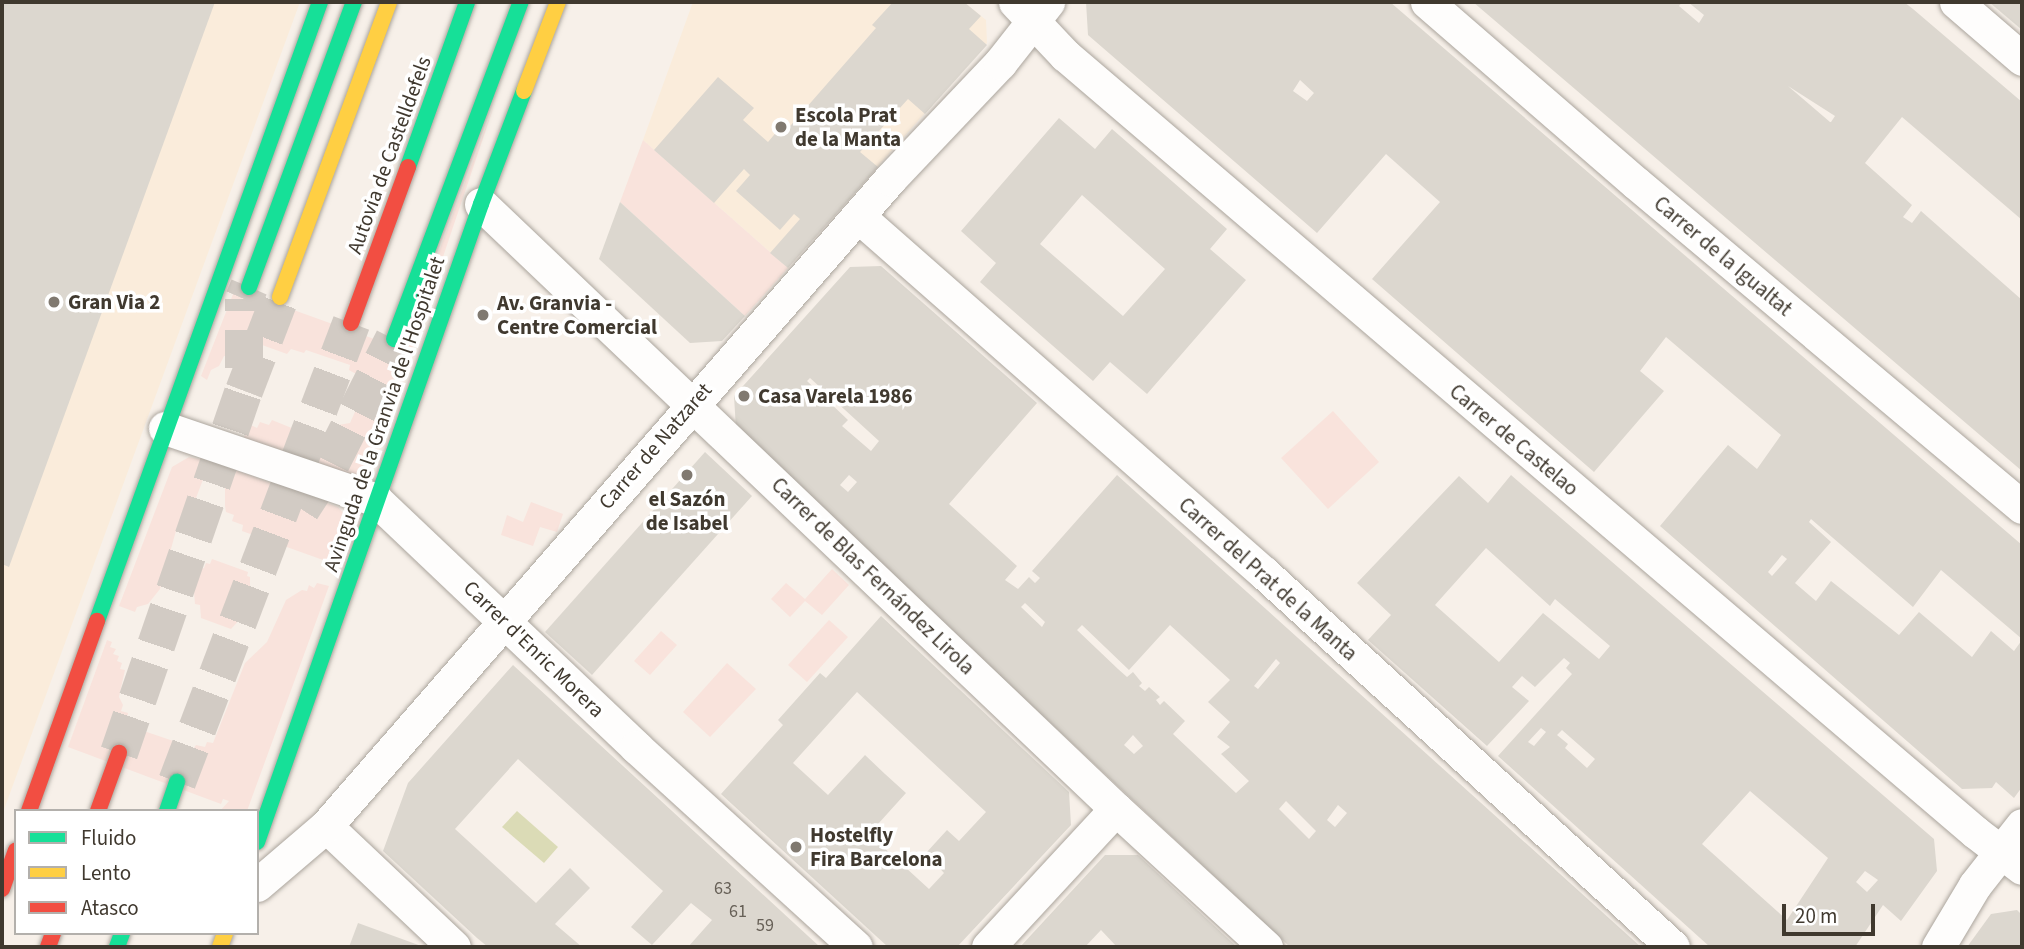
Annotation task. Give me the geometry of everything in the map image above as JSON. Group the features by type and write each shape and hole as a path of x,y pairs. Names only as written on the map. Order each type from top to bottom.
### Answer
{"main road":[{"path":"31,809 165,428 320,2"},
{"path":"249,287 354,2"},
{"path":"280,298 389,2"},
{"name":"Autovia de Castelldefels","path":"351,323 467,2"},
{"path":"394,339 521,2"},
{"name":"Avinguda de la Granvia de l'Hospitalet","path":"259,836 481,204 558,2"},
{"path":"99,809 119,753"},
{"path":"168,809 177,782"},
{"path":"2,889 14,856"}],"street":[{"name":"Carrer de la Igualtat","path":"1427,2 1636,183 2022,507"},
{"path":"1956,2 2022,59"},
{"name":"Carrer de Natzaret","path":"259,883 326,826 858,216 1000,63 1032,8"},
{"name":"Carrer de Castelao","path":"1032,8 1065,55 2012,860"},
{"name":"Carrer de Blas Fernández Lirola","path":"481,204 694,403 1116,809 1266,947"},
{"name":"Carrer del Prat de la Manta","path":"858,216 1264,573 1673,947"},
{"name":"Carrer d'Enric Morera","path":"165,428 376,500 636,747 856,947"},
{"path":"988,947 1116,809"},
{"path":"1938,947 1975,885 2012,860 2022,825"},
{"path":"326,826 454,947"}],"shaded area":[{"path":"2,2 300,2 2,815"},
{"name":"Escola Prat de la Manta","path":"693,2 964,2 986,20 987,43 788,268 643,140"},
{"path":"496,100 372,467 355,477 242,441 251,425 257,428 260,422 269,425 272,420 304,433 307,428 325,434 328,428 335,430 338,425 350,423 363,394 359,392 359,380 354,378 356,374 349,370 350,365 306,350 304,353 291,349 287,354 262,345 260,349 249,345 246,352 238,350 229,357 224,356 219,366 211,370 207,380 201,376 235,289 402,349"},
{"path":"643,140 788,268 745,316 620,202"},
{"path":"1333,411 1379,462 1328,509 1281,458"},
{"path":"189,457 210,461 196,498 177,527 160,589 148,604 137,607 135,612 119,606 172,467"},
{"path":"232,469 338,507 346,516 349,529 337,565 242,531 243,525 232,521 234,515 226,512 225,506 225,488"},
{"path":"531,502 563,514 557,532 540,527 533,546 501,535 507,515 523,522"},
{"path":"212,559 248,572 247,576 250,577 250,596 243,616 231,629 201,618 200,605 195,604 194,592 191,590 193,585 189,583 195,571 204,568 206,563 210,564"},
{"path":"832,569 849,585 822,615 805,601 790,617 771,599 786,583 805,599"},
{"path":"317,583 329,586 248,809 222,809 229,801 223,799 221,804 68,747 107,640 112,642 110,647 116,649 113,654 119,656 117,661 122,663 120,669 125,670 119,697 123,705 121,711 128,713 127,719 137,722 135,728 194,748 196,745 205,747 207,742 213,743 245,663 267,642 286,600 302,590 307,591 309,585 314,588"},
{"path":"829,620 848,637 807,682 788,665"},
{"path":"661,631 677,645 650,675 634,661"},
{"path":"727,663 756,689 710,737 683,712"},
{"path":"517,811 558,847 544,863 502,827"}],"building":[{"name":"Gran Via 2","path":"2,2 215,2 9,567 2,564"},
{"path":"893,2 964,2 981,16 969,29 987,45 925,114 908,99 860,152 878,167 788,268 770,253 800,219 794,214 780,230 736,191 750,175 744,169 714,203 654,150 718,77 754,108 743,120 768,142 779,129 784,133 876,28 872,25"},
{"path":"1086,2 1390,2 2022,545 2022,639 1941,570 1913,607 1811,519 1809,522 1831,542 1795,583 1816,601 1831,581 1899,635 1919,612 1972,657 1991,631 2014,651 2022,640 2022,787 2014,798 1996,782 1992,788 1962,789 1660,526 1728,445 1757,469 1781,435 1666,337 1640,371 1664,391 1594,472 1372,279 1440,202 1386,154 1317,233 1088,35","holes":["1300,80 1314,93 1307,101 1293,91","1782,555 1787,559 1772,576 1768,572"]},
{"path":"1473,2 1682,2 1679,6 1699,23 1704,15 1688,2 1904,2 2022,102 2022,220 1902,117 1865,163 1912,205 1903,217 1912,223 1921,211 2022,300 2022,471","holes":["1788,86 1835,116 1830,122"]},
{"path":"1989,2 2022,2 2022,30"},
{"path":"1059,118 1095,149 1112,129 1227,229 1210,249 1246,280 1147,394 1110,362 1093,381 980,282 996,263 961,231","holes":["1082,195 1165,269 1123,316 1040,244"]},
{"path":"620,202 745,316 722,341 690,343 599,259"},
{"path":"881,266 1037,403 949,504 1017,566 1005,580 1018,589 1029,577 1035,583 1040,578 1032,571 1117,475 1641,947 1290,947 736,429 734,396 850,267","holes":["810,378 879,441 871,451 842,426 848,420 807,381","849,475 857,482 848,492 840,485","1025,603 1045,622 1042,627 1021,607","1082,625 1129,670 1170,625 1230,680 1208,702 1230,722 1217,737 1230,747 1221,754 1249,781 1236,793 1173,734 1185,721 1164,701 1160,705 1156,700 1160,697 1149,687 1145,691 1139,686 1142,683 1133,672 1127,677 1077,630","1276,659 1280,663 1258,689 1254,686","1133,735 1143,746 1134,754 1124,745","1286,801 1316,831 1309,839 1279,809","1338,805 1347,813 1335,827 1327,820"]},
{"path":"705,452 752,496 592,675 545,632"},
{"path":"1511,475 1934,839 1937,871 1901,921 1883,905 1855,947 1710,947 1498,756 1572,674 1566,668 1570,663 1564,658 1535,687 1522,676 1512,687 1529,701 1487,746 1368,640 1391,615 1357,583 1459,476 1488,503","holes":["1486,548 1550,606 1555,599 1610,646 1599,659 1543,613 1499,662 1435,605","1541,728 1546,732 1534,746 1528,742","1562,730 1595,759 1587,768 1565,748 1568,744 1557,735","1750,791 1828,858 1787,920 1702,844","1865,871 1878,880 1867,892 1856,882"]},
{"path":"881,616 1069,792 1071,825 957,947 888,947 721,794 783,725 778,720 820,673 826,678","holes":["857,692 986,812 959,841 947,830 926,853 944,873 929,889 869,834 906,793 865,755 828,795 793,763"]},
{"path":"513,665 820,947 688,947 712,920 691,903 652,945 631,927 663,891 518,759 455,829 536,903 570,868 590,888 555,924 582,947 488,947 477,938 383,851 408,783"},
{"path":"1105,855 1138,855 1237,947 1117,947 1101,930 1085,947 1020,947"},
{"path":"2017,910 2022,915 2022,947 1967,947 1991,914"},
{"path":"358,923 424,947 349,947"}],"tunnel":[{"path":"244,368 244,299 249,287"},
{"path":"119,753 244,391 280,297"},
{"path":"177,782 351,323"},
{"path":"301,509 331,463 394,339"}],"traffic: fast":[{"path":"97,621 320,2"},
{"path":"249,287 354,2"},
{"path":"408,167 467,2"},
{"path":"394,339 521,2"},
{"path":"259,836 481,204 524,91"},
{"path":"168,809 177,782"},
{"path":"117,947 121,935"}],"traffic: slow":[{"path":"280,297 389,2"},
{"path":"524,91 558,2"},
{"path":"220,947 224,935"}],"traffic: jam":[{"path":"351,323 408,167"},
{"path":"30,809 97,621"},
{"path":"99,809 119,753"},
{"path":"2,889 14,856"},
{"path":"48,947 52,935"}],"place":[{"name":"Escola Prat de la Manta","path":"781,127"},
{"name":"Gran Via 2","path":"54,302"},
{"name":"Av. Granvia - Centre Comercial","path":"483,315"},
{"name":"Casa Varela 1986","path":"744,396"},
{"name":"el Sazón de Isabel","path":"687,475"},
{"name":"Hostelfly Fira Barcelona","path":"796,847"}]}
